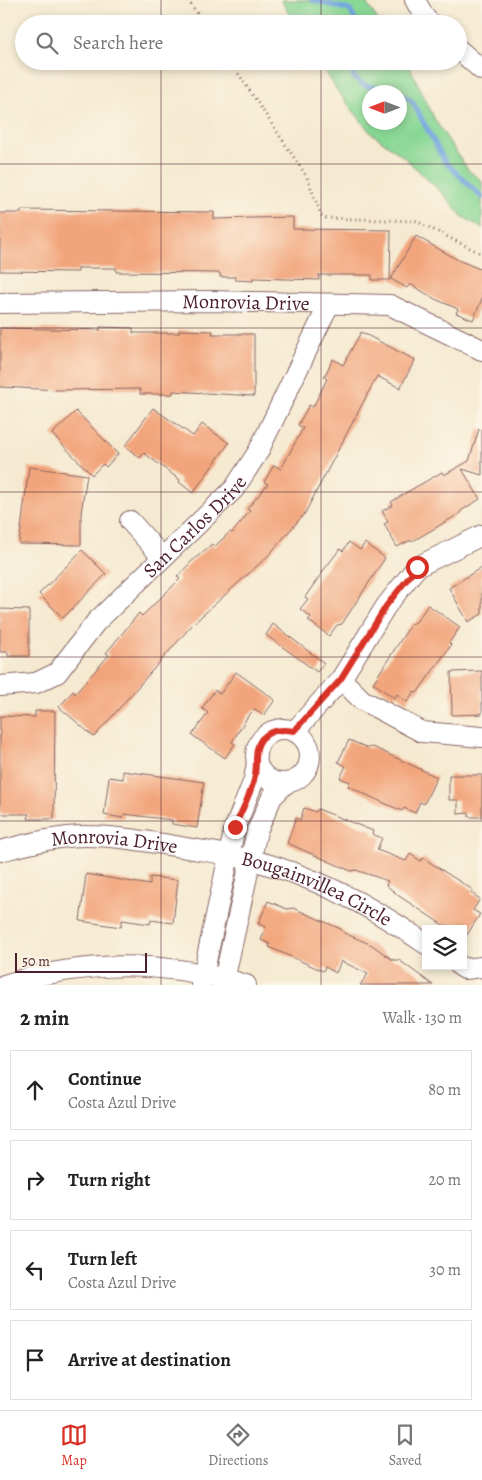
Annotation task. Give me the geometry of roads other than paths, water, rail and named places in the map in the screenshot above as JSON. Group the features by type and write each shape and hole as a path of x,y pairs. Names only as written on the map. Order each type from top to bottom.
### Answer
{"street":[{"path":"415,0 423,15"},
{"path":"467,57 482,70"},
{"name":"Monrovia Drive","path":"0,303 211,301 390,305 482,350"},
{"name":"San Carlos Drive","path":"0,686 36,683 57,674 96,622 234,488 258,452 329,304"},
{"path":"130,521 162,557"},
{"path":"294,731 341,679 386,606 417,567 482,535"},
{"path":"341,679 362,700 422,732 482,736"},
{"path":"202,979 235,827 254,780 257,750 265,736 275,730 294,731 304,740 310,758 301,776 286,783 272,797 257,832 224,982"},
{"path":"257,763 266,777 286,783"},
{"name":"Monrovia Drive","path":"0,852 33,843 86,836 161,844 229,855"},
{"name":"Bougainvillea Circle","path":"229,855 251,859 298,874 347,896 422,941"},
{"path":"4,985 91,966 135,966 169,968 202,979 246,985"},
{"path":"467,969 482,967"},
{"path":"32,985 57,972"}],"waterway":[{"path":"312,0 350,10 352,15"},
{"path":"353,70 354,78 364,85 397,91 412,101 445,162 482,197"}]}
